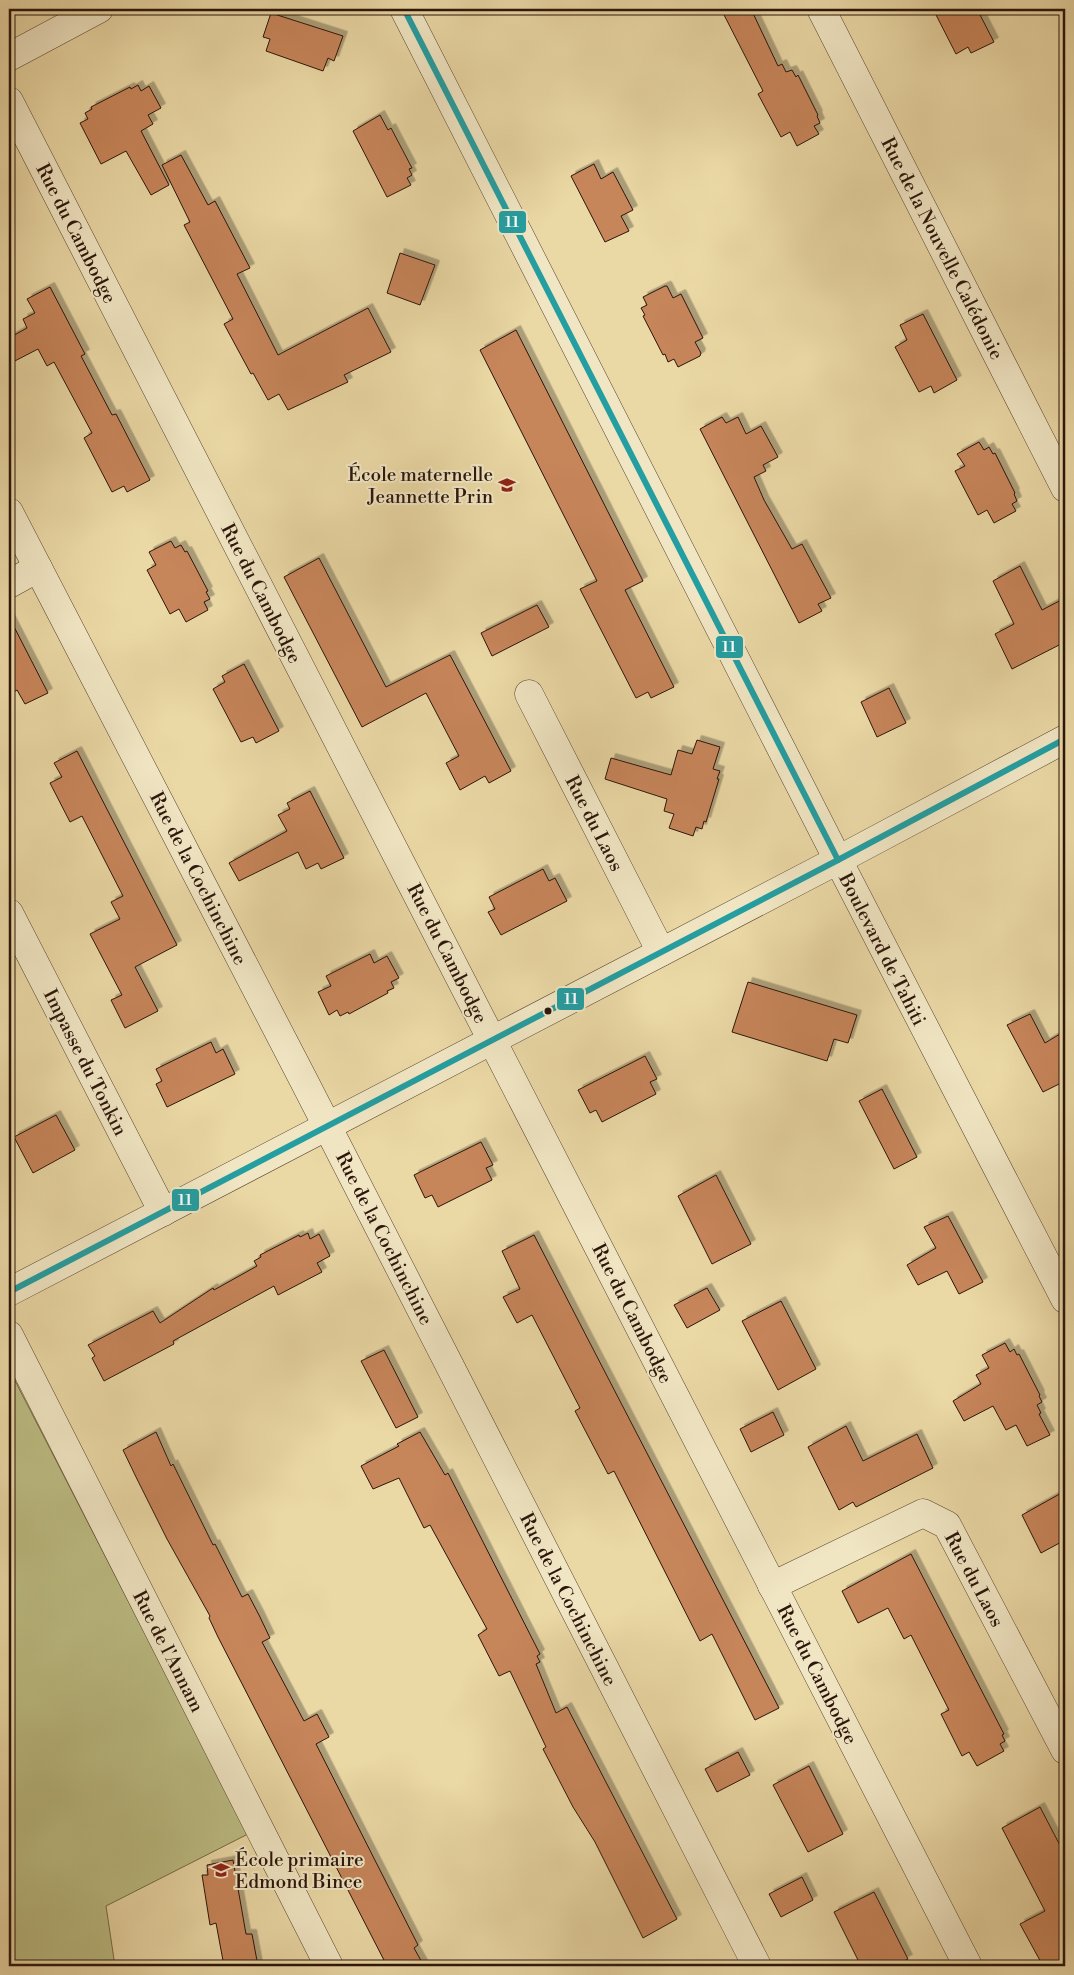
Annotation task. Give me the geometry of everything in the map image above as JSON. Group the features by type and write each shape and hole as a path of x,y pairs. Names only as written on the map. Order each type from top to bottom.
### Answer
{"street":[{"path":"9,57 99,9"},
{"name":"Boulevard de Tahiti","path":"404,9 838,860 1065,1299"},
{"name":"Rue de la Nouvelle Calédonie","path":"821,9 1065,488"},
{"name":"Rue du Cambodge","path":"9,101 968,1966"},
{"name":"Rue de la Cochinchine","path":"9,512 327,1126 757,1966"},
{"path":"9,584 38,568"},
{"name":"Rue du Laos","path":"529,694 661,952"},
{"path":"9,1292 838,860 1065,739"},
{"name":"Impasse du Tonkin","path":"9,913 164,1212"},
{"name":"Rue de l'Annam","path":"9,1336 329,1966"},
{"name":"Rue du Laos","path":"772,1586 923,1513 947,1525 1065,1750"}],"green space":[{"path":"9,1369 248,1834 106,1906 115,1966 9,1966"}],"building":[{"path":"721,9 751,9 778,66 782,64 786,72 792,70 796,77 798,75 818,115 820,123 814,126 819,134 797,146 790,132 781,137 758,94 763,91"},
{"path":"933,9 977,9 994,42 971,53 968,47 956,54"},
{"path":"271,13 343,36 334,61 328,58 323,71 266,51 270,39 263,37"},
{"path":"138,85 141,91 149,86 161,108 148,115 153,124 141,131 169,185 151,195 126,151 101,164 80,123 88,119 85,113 92,109 91,107 130,87 131,89"},
{"path":"380,115 388,130 391,128 412,168 409,169 412,175 407,178 411,185 387,197 353,131"},
{"path":"181,155 208,205 215,201 250,268 237,274 278,355 368,308 391,352 344,375 348,382 288,410 279,394 268,400 253,373 251,374 224,324 233,319 184,225 190,222 162,165"},
{"path":"594,164 601,179 613,172 633,210 621,216 629,231 605,242 571,176"},
{"path":"400,253 435,265 420,305 387,293"},
{"path":"667,286 673,298 681,294 703,338 695,342 701,353 700,356 678,367 674,359 668,362 665,354 663,355 643,316 645,315 641,308 647,305 643,297"},
{"path":"50,287 85,354 81,356 112,415 116,414 150,480 127,492 124,486 112,492 84,438 92,433 54,362 47,366 38,349 9,364 9,338 27,328 23,319 35,313 27,299"},
{"path":"923,314 957,380 934,393 931,386 919,392 895,347 907,340 900,325"},
{"path":"516,330 643,581 625,590 674,687 651,698 648,692 636,698 580,589 597,581 480,350"},
{"path":"722,417 726,423 738,417 746,434 761,426 778,457 763,465 766,471 754,477 764,500 792,549 802,544 831,598 818,604 822,611 799,623 700,429"},
{"path":"979,442 984,450 989,447 993,454 995,453 1015,493 1017,501 1012,504 1016,511 994,523 987,510 978,515 955,471 965,466 957,454"},
{"path":"171,541 175,548 181,545 185,552 187,551 208,591 206,592 210,599 204,602 208,610 186,622 179,609 170,614 147,570 156,565 149,552"},
{"path":"319,558 386,687 450,655 511,771 489,783 485,776 460,790 446,763 459,756 426,693 362,727 284,577"},
{"path":"1020,566 1042,610 1065,598 1065,642 1012,669 995,634 1014,624 993,581"},
{"path":"537,605 549,627 492,656 481,633"},
{"path":"9,617 48,693 25,704 17,690 9,695"},
{"path":"244,664 279,731 256,743 253,737 241,742 213,689 225,682 222,676"},
{"path":"889,688 906,723 877,737 861,702"},
{"path":"697,740 720,747 713,769 720,771 706,822 704,821 702,829 696,827 693,836 669,828 674,814 664,811 667,799 605,779 611,758 671,775 678,750 692,754"},
{"path":"77,751 177,945 135,967 158,1011 125,1028 111,1000 122,995 90,934 120,919 111,902 123,896 82,816 70,822 50,783 62,777 54,763"},
{"path":"310,791 344,858 321,869 318,863 306,869 298,852 239,881 229,863 287,831 278,815 290,809 287,803"},
{"path":"543,869 549,881 555,878 567,901 501,935 488,912 495,909 489,897"},
{"path":"370,954 374,963 387,956 399,978 391,982 394,988 349,1014 348,1012 340,1016 337,1010 329,1015 318,992 331,986 326,976"},
{"path":"748,982 857,1015 848,1043 834,1039 827,1061 732,1032"},
{"path":"1030,1014 1045,1043 1065,1031 1065,1081 1043,1092 1007,1025"},
{"path":"211,1042 216,1053 223,1049 235,1074 167,1107 156,1084 162,1081 156,1069"},
{"path":"645,1056 657,1079 650,1082 656,1094 602,1122 596,1110 590,1113 578,1090"},
{"path":"882,1089 917,1157 894,1169 859,1101"},
{"path":"56,1115 75,1150 33,1173 14,1137"},
{"path":"481,1142 493,1165 486,1168 492,1180 438,1207 432,1195 425,1198 414,1175"},
{"path":"716,1175 751,1244 712,1264 678,1196"},
{"path":"948,1216 983,1282 959,1294 947,1271 918,1285 907,1265 936,1248 924,1227"},
{"path":"308,1233 310,1239 319,1234 330,1256 317,1263 322,1272 278,1295 274,1286 173,1341 174,1344 104,1381 92,1358 95,1356 88,1345 153,1311 160,1323 213,1288 214,1290 257,1266 254,1261 261,1257 260,1255 299,1235 300,1237"},
{"path":"534,1235 779,1708 755,1720 712,1634 700,1641 614,1471 608,1474 575,1411 580,1408 532,1315 517,1323 503,1297 520,1289 502,1251"},
{"path":"707,1288 720,1310 687,1328 674,1305"},
{"path":"781,1301 816,1369 778,1390 742,1321"},
{"path":"1005,1343 1010,1352 1014,1349 1017,1355 1019,1354 1040,1395 1042,1402 1037,1405 1041,1413 1039,1414 1050,1435 1027,1446 1016,1425 1006,1430 993,1406 964,1421 953,1401 981,1384 976,1375 989,1368 982,1355"},
{"path":"384,1350 418,1417 396,1428 361,1361"},
{"path":"773,1412 784,1435 751,1452 740,1429"},
{"path":"846,1426 863,1461 917,1434 933,1468 856,1507 853,1502 839,1510 808,1447"},
{"path":"156,1432 171,1466 173,1464 213,1545 215,1544 242,1597 248,1594 259,1615 270,1638 262,1642 304,1721 317,1714 329,1737 316,1744 418,1945 414,1948 424,1966 387,1966 218,1637 209,1618 210,1616 167,1539 123,1450"},
{"path":"420,1432 445,1475 448,1473 540,1654 537,1656 540,1662 536,1664 556,1713 567,1707 677,1919 643,1938 595,1842 573,1807 543,1749 546,1747 510,1671 499,1676 478,1635 487,1629 430,1525 424,1528 399,1478 373,1489 361,1466 399,1446 397,1444"},
{"path":"1065,1491 1065,1540 1041,1553 1022,1515"},
{"path":"911,1554 1004,1734 1002,1735 1005,1741 1000,1744 1004,1751 977,1766 969,1752 962,1756 941,1714 949,1710 911,1635 904,1639 888,1608 858,1623 842,1591"},
{"path":"738,1752 750,1775 717,1792 705,1769"},
{"path":"809,1766 843,1834 808,1852 773,1785"},
{"path":"1040,1807 1065,1855 1065,1966 1043,1966 1020,1924 1045,1911 1002,1828"},
{"path":"233,1860 246,1934 252,1934 258,1966 224,1966 216,1923 210,1925 202,1875 208,1875 207,1865"},
{"path":"802,1877 813,1900 781,1917 769,1894"},
{"path":"874,1892 908,1959 894,1966 861,1966 834,1912"}],"transit line":[{"name":"11","path":"404,9 838,860"},
{"name":"11","path":"9,1292 838,860 1065,739"}],"place":[{"name":"École maternelle Jeannette Prin","path":"507,485"},
{"name":"École primaire Edmond Bince","path":"221,1870"}]}
